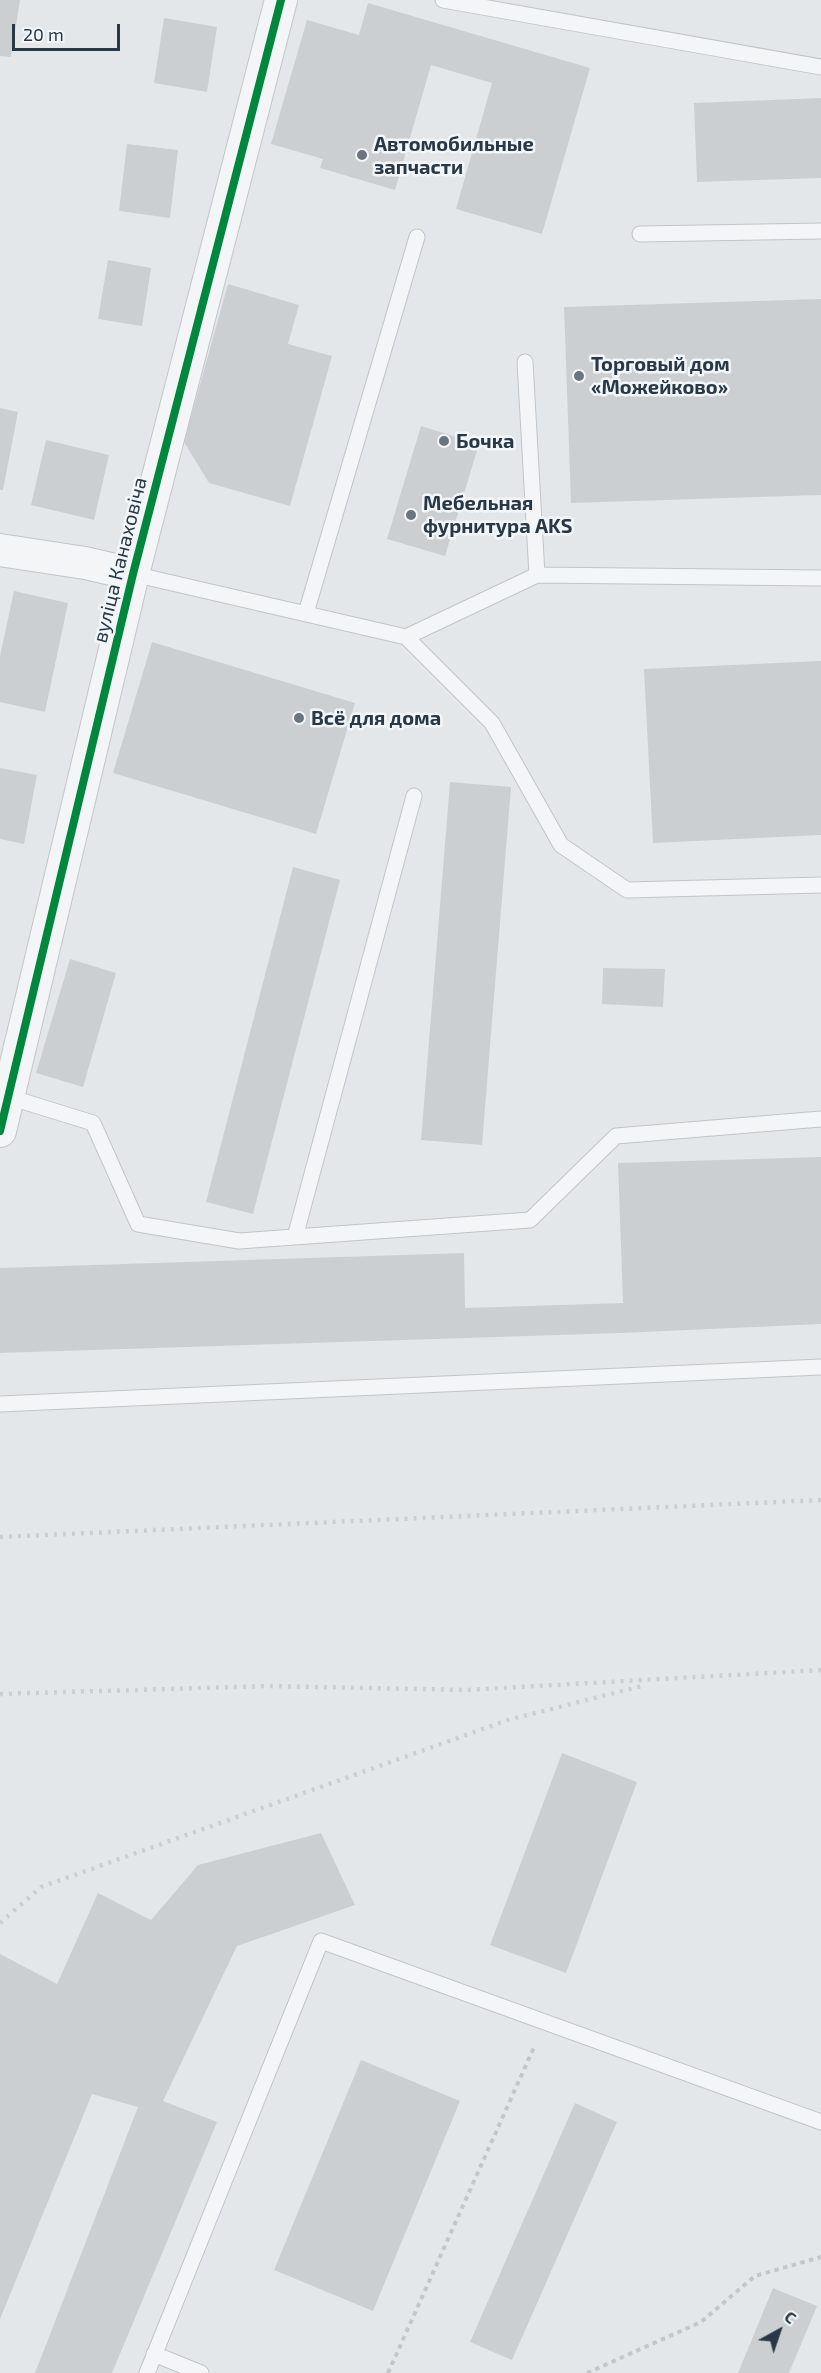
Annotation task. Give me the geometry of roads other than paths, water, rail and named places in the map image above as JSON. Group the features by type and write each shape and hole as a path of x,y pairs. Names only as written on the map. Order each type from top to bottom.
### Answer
{"street":[{"name":"вуліца Канаховіча","path":"0,1131 133,573 281,0"},
{"path":"0,550 133,573"}],"lane":[{"path":"443,0 821,67"},
{"path":"640,234 821,231"},
{"path":"306,613 417,237"},
{"path":"525,362 537,575"},
{"path":"133,573 406,637 492,723 561,845 627,890 821,885"},
{"path":"406,637 537,575 821,578"},
{"path":"296,1237 414,796"},
{"path":"9,1096 93,1123 138,1224 239,1241 530,1220 616,1136 821,1119"},
{"path":"0,1404 821,1366"},
{"path":"147,2373 321,1941 821,2122"},
{"path":"154,2354 201,2373"}],"railway":[{"path":"0,1537 821,1500"},
{"path":"0,1694 268,1686 466,1690 821,1670"},
{"path":"0,1923 41,1887 508,1720 646,1685"}],"place":[{"name":"Автомобильные запчасти","path":"362,155"},
{"name":"Торговый дом «Можейково»","path":"579,376"},
{"name":"Бочка","path":"444,441"},
{"name":"Мебельная фурнитура AKS","path":"411,515"},
{"name":"Всё для дома","path":"299,718"}]}
